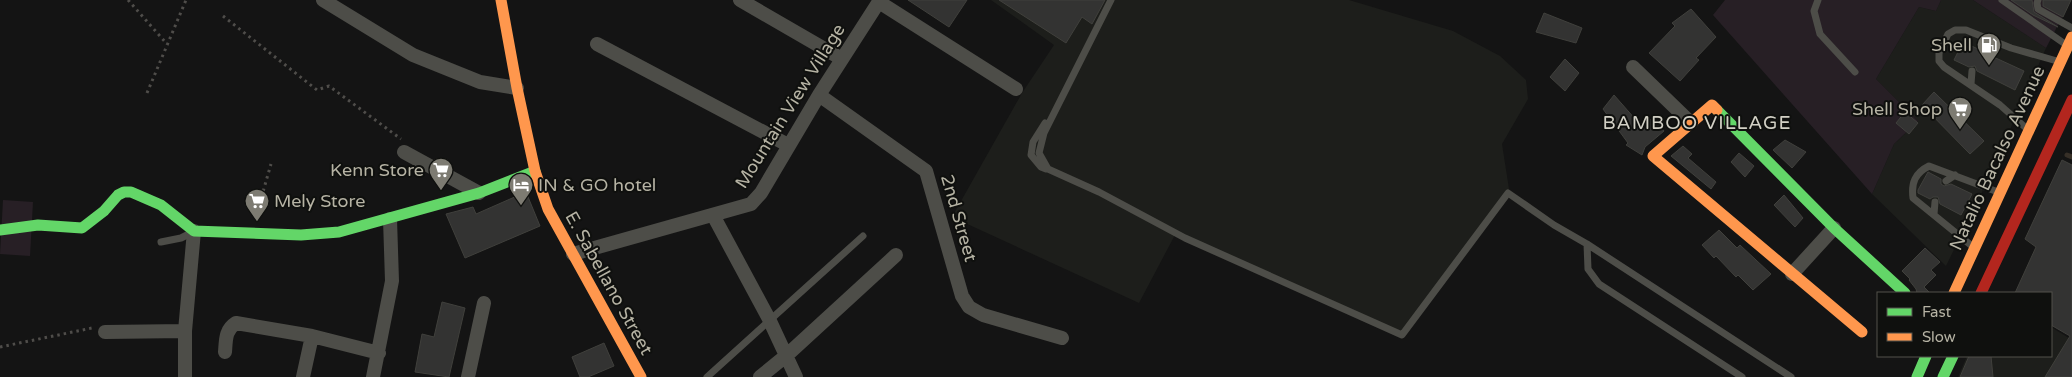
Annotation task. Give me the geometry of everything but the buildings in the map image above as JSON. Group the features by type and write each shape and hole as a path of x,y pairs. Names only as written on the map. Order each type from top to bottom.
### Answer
{"street":[{"path":"323,0 413,55 480,82 517,88"},
{"name":"E. Sabellano Street","path":"501,0 535,171 548,210 642,377"},
{"path":"740,0 842,59"},
{"path":"880,1 1016,89"},
{"name":"Mountain View Village","path":"573,254 751,204 761,193 818,95 880,1"},
{"name":"Natalio Bacalso Avenue","path":"1954,292 2070,41"},
{"path":"597,44 788,145"},
{"path":"1632,67 1691,122"},
{"name":"2nd Street","path":"818,95 926,171 962,296 969,307 984,315 1062,338"},
{"path":"1981,292 2072,100"},
{"path":"1862,332 1653,156 1712,105 1834,228 1904,292"},
{"path":"404,152 479,194"},
{"path":"194,231 301,234 339,232 479,194 535,171"},
{"path":"0,230 38,225 82,228 106,209 114,198 123,192 136,192 188,224 194,231 184,331 185,377"},
{"path":"713,215 769,319 796,377"},
{"path":"373,377 392,281 390,219"},
{"path":"1792,274 1834,228"},
{"path":"760,377 787,355 896,255"},
{"path":"468,377 484,303"},
{"path":"224,352 226,333 236,323 312,336 379,353"},
{"path":"105,332 184,331"},
{"path":"303,377 312,336"},
{"path":"1917,377 1926,357"},
{"path":"1943,377 1953,357"}],"lane":[{"path":"1111,0 1044,133 1039,153 1048,169 1099,192 1185,238 1402,335 1508,193 1554,225 1587,244 1791,377"},
{"path":"1818,0 1814,12 1820,34 1855,72"},
{"path":"2002,0 2070,41"},
{"path":"2038,0 2038,8 2072,28"},
{"path":"2029,130 1972,84 1944,67 1939,61 1939,53 1948,34 1956,30 1966,30 1994,42 2060,62"},
{"path":"1983,50 1994,42"},
{"path":"1972,71 1972,84"},
{"path":"1975,248 1913,198 1912,187 1919,171 1929,166 1999,192"},
{"path":"1946,181 1955,175"},
{"path":"1934,214 1935,202"},
{"path":"160,242 181,238 194,231"},
{"path":"707,377 863,236"},
{"path":"1587,244 1588,269 1599,284 1742,377"}],"path":[{"path":"128,0 167,44"},
{"path":"147,93 186,0"},
{"path":"223,16 317,90 329,86 401,139 404,152"},
{"path":"251,233 271,164"},
{"path":"0,347 93,328 105,332"}],"shaded area":[{"path":"991,0 1349,0 1453,31 1500,56 1526,80 1528,99 1502,144 1509,189 1400,334 1176,233 1139,303 952,217 1022,93 1054,45"},
{"path":"1725,0 1941,0 1936,11 1919,7 1876,79 1918,121 1894,144 1872,194 1713,15"},
{"path":"1941,0 1973,0 2046,48 1985,186 1946,266 1872,194 1894,144 1918,121 1876,79 1919,7 1936,11"},
{"path":"1973,0 2071,0 2046,48"},
{"path":"3,200 33,202 30,256 0,254"},
{"path":"2052,328 2072,340 2072,377 1958,377 1967,357 2052,357"}],"waterway":[{"path":"2067,155 2072,157"}],"traffic: fast":[{"path":"1717,110 1834,228 1904,292"},
{"path":"0,230 38,225 82,228 104,211 118,195 124,192 131,192 161,205 194,231 301,235 339,232 479,193 535,171"},
{"path":"1917,377 1926,357"},
{"path":"1943,377 1953,357"}],"traffic: slow":[{"path":"501,0 535,171 548,209 641,377"},
{"path":"1954,292 2072,37"},
{"path":"1717,110 1712,105 1653,156 1862,332"}],"traffic: jam":[{"path":"1981,292 2072,100"}],"place":[{"name":"Shell","path":"1989,66"},
{"name":"Shell Shop","path":"1960,130"},
{"name":"Kenn Store","path":"441,191"},
{"name":"IN & GO hotel","path":"521,206"},
{"name":"Mely Store","path":"257,222"}],"district":[{"name":"BAMBOO VILLAGE","path":"1697,122"}]}
